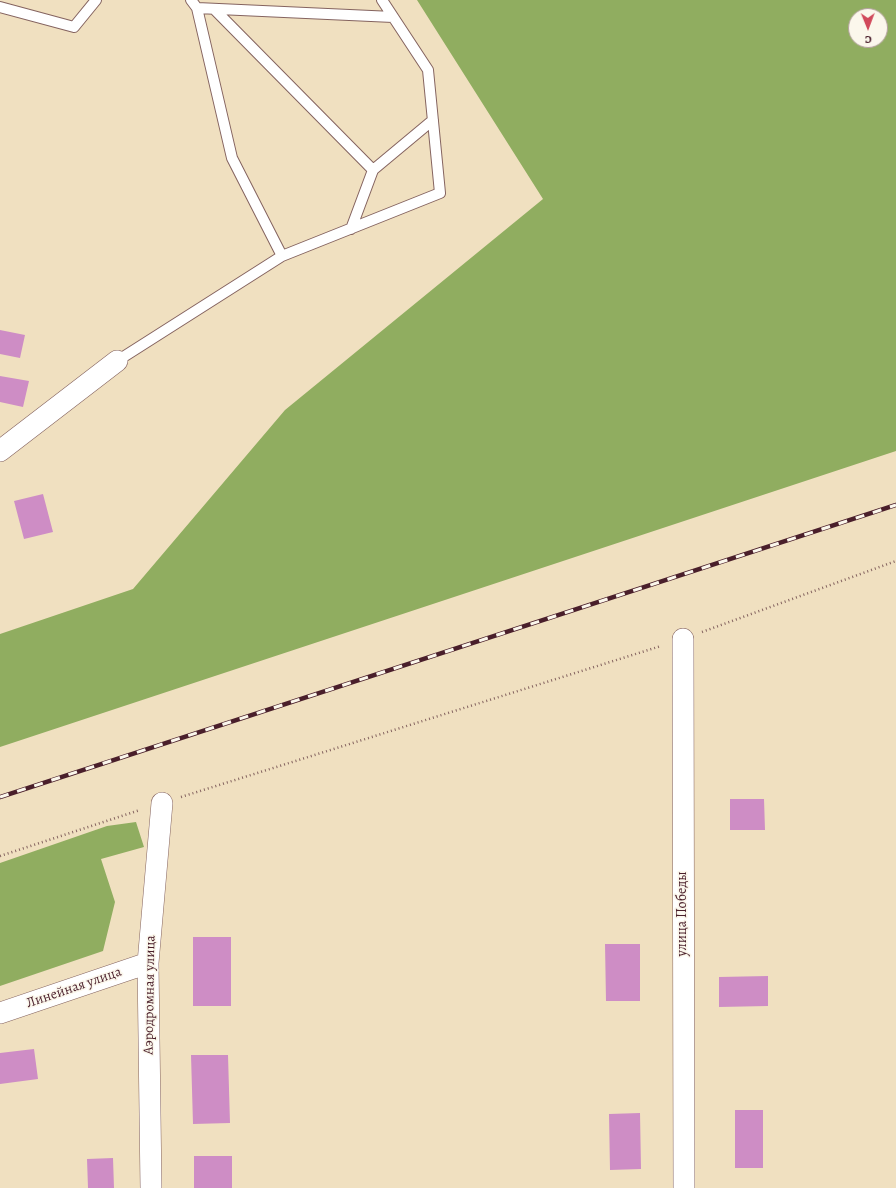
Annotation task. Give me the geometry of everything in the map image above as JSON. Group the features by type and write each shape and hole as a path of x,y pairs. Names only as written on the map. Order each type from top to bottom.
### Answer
{"street":[{"path":"0,451 117,361"},
{"name":"улица Победы","path":"683,639 684,1188"},
{"name":"Аэродромная улица","path":"151,1188 148,963 162,803"},
{"name":"Линейная улица","path":"0,1013 148,963"}],"lane":[{"path":"0,7 74,27 96,0"},
{"path":"117,361 282,256 440,193 428,70 382,0"},
{"path":"282,256 232,158 194,4 214,9 393,17"},
{"path":"214,9 373,170"},
{"path":"351,229 373,170 433,120"}],"path":[{"path":"0,856 162,803 683,639 896,561"}],"green space":[{"path":"417,0 896,0 896,451 0,747 0,634 133,589 285,410 543,199"},
{"path":"136,822 144,847 101,859 115,902 103,951 0,986 0,863 107,826"}],"building":[{"path":"0,330 25,335 20,358 0,354"},
{"path":"0,376 29,381 23,407 0,402"},
{"path":"43,494 53,532 24,539 14,501"},
{"path":"730,799 764,799 765,830 730,830"},
{"path":"193,937 231,937 231,1006 193,1006"},
{"path":"605,944 640,944 640,1001 606,1001"},
{"path":"768,976 768,1006 719,1007 719,977"},
{"path":"34,1049 38,1079 0,1084 0,1053"},
{"path":"191,1055 228,1055 230,1123 193,1124"},
{"path":"735,1110 763,1110 763,1168 735,1168"},
{"path":"640,1113 641,1169 610,1170 609,1114"},
{"path":"194,1156 232,1156 232,1188 194,1188"},
{"path":"113,1158 114,1188 88,1188 87,1159"}],"railway":[{"path":"0,797 896,505"}]}
